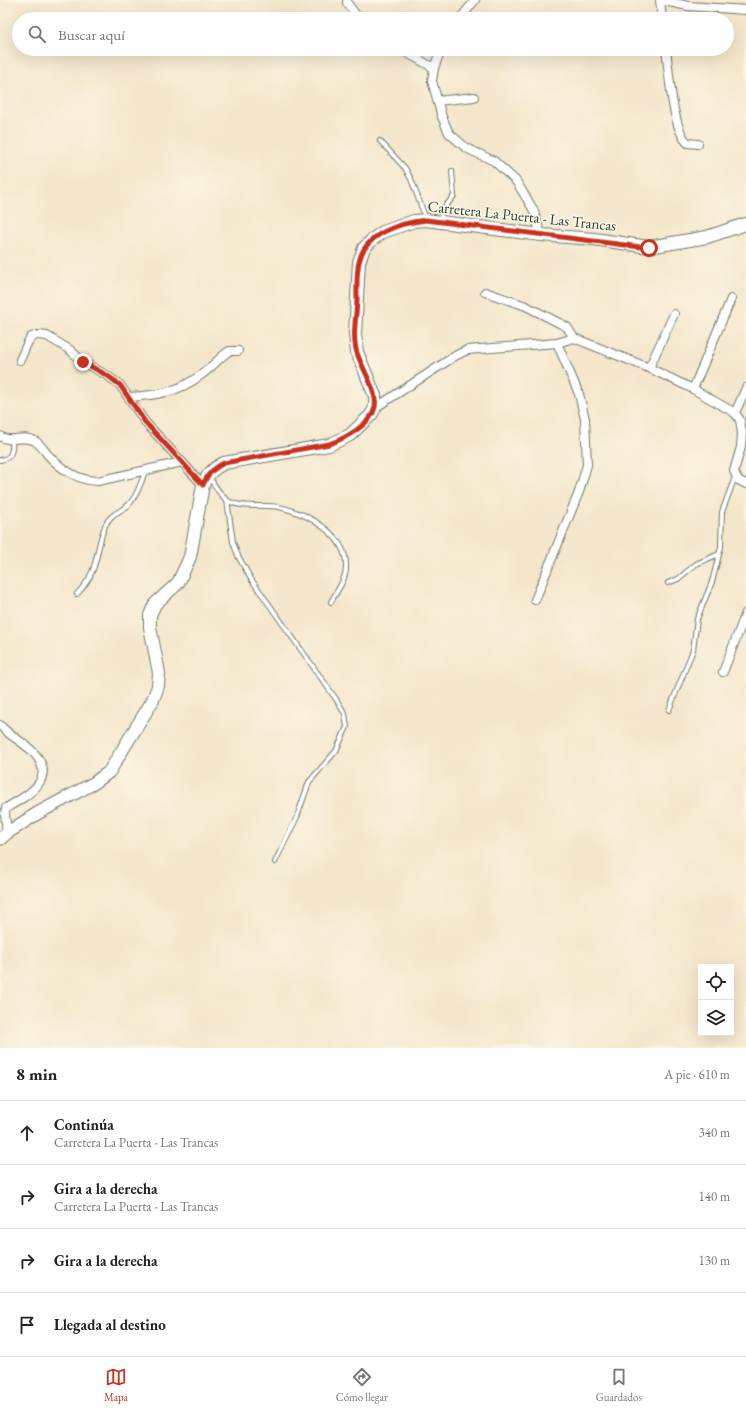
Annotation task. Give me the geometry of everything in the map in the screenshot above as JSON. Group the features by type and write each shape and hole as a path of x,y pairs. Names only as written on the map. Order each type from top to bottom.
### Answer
{"street":[{"path":"347,0 347,3 354,12"},
{"path":"466,12 475,0"},
{"path":"661,12 660,0 688,6 746,10"},
{"path":"413,56 434,68"},
{"path":"438,56 434,68 432,81 437,101 449,133 466,148 494,161 516,181 533,210 541,235"},
{"path":"667,56 674,106 681,134 688,143 698,144"},
{"path":"437,101 474,97"},
{"name":"Carretera La Puerta - Las Trancas","path":"375,408 375,396 357,352 355,334 359,262 364,248 383,232 414,221 426,220 541,235 594,239 649,248 707,237 746,224"},
{"path":"485,292 526,306 567,327 574,338 649,368 693,389 740,419"},
{"path":"693,389 731,299"},
{"path":"649,368 674,314"},
{"path":"20,360 31,337 38,335 47,336 70,350 83,362 108,376 120,385 145,422 182,462 205,480"},
{"path":"4,836 38,813 94,783 109,772 153,700 158,686 159,673 150,627 150,615 155,604 178,583 190,557 205,480 214,468 224,463 340,441 363,424 375,408 454,356 467,350 557,343 574,338"},
{"path":"535,600 576,499 587,465 585,419 579,394 557,343"},
{"path":"129,397 162,394 178,390 201,375 229,351 238,351"},
{"path":"746,388 740,419 741,447 734,472 738,480 746,484"},
{"path":"1,438 12,440 29,438 36,441 49,456 74,476 88,481 98,481 182,462"},
{"path":"723,672 746,612"},
{"path":"0,725 12,737 33,751 40,761 42,771 41,781 36,789 6,808 4,814 4,836"}],"lane":[{"path":"380,140 405,168 411,178 426,220"},
{"path":"440,221 443,209 454,196 452,171"},
{"path":"0,460 10,456 13,449 12,440"},
{"path":"77,594 87,583 93,573 105,526 112,514 131,503 146,470"},
{"path":"669,710 693,650 697,619 712,582 719,554 723,531 720,519 735,476"},
{"path":"205,480 227,500 243,505 278,507 300,513 334,536 345,557 346,570 331,602"},
{"path":"227,500 233,542 238,556 250,579 336,699 345,714 347,727 336,751 309,782 297,817 275,862"},
{"path":"668,583 678,579 696,564 719,554"}],"route":[{"path":"83,362 108,376 120,385 145,422 203,485 207,475 214,468 224,463 340,441 350,435 371,415 375,408 375,396 357,352 355,334 359,262 364,248 383,232 414,221 426,220 541,235 594,239 649,248"}]}
